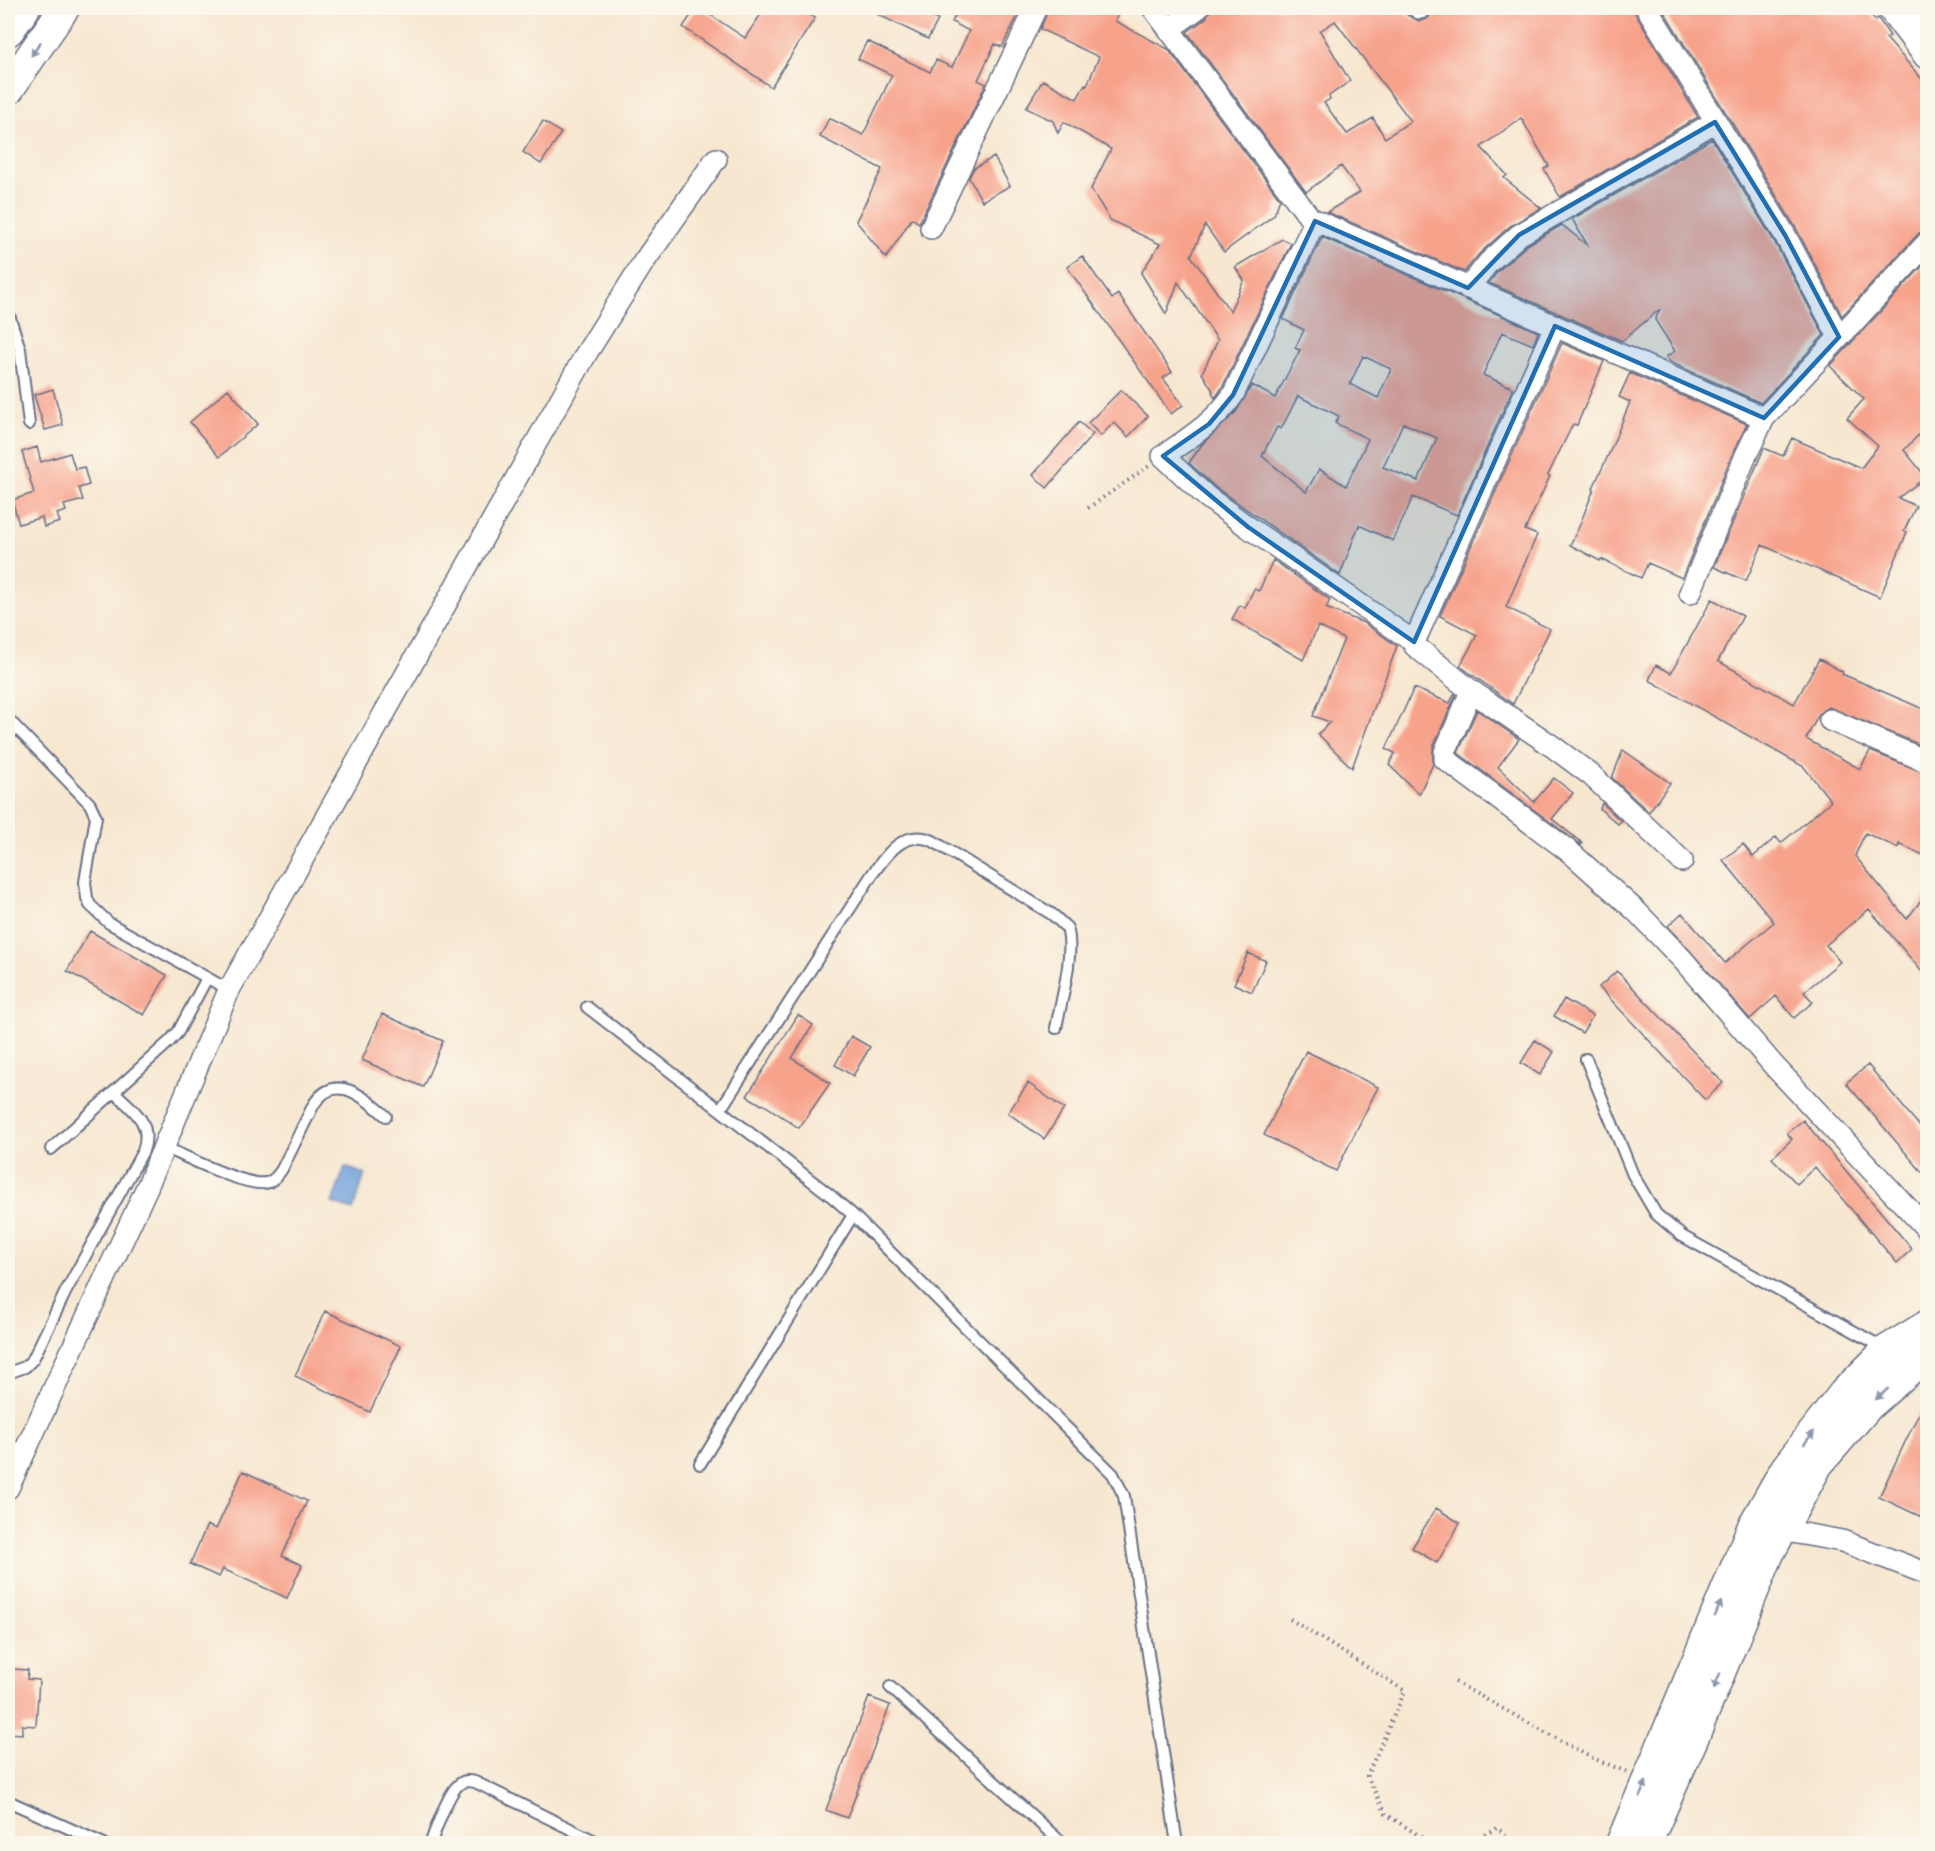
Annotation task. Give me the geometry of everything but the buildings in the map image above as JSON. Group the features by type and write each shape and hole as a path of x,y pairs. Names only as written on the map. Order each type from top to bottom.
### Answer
{"highway":[{"path":"8,29 23,8"}],"main road":[{"path":"8,90 64,8"},
{"path":"1893,8 1928,54"},
{"path":"1621,1844 1753,1526 1770,1494 1786,1468 1844,1393 1887,1350 1928,1325"},
{"path":"1646,1844 1694,1736 1769,1553 1818,1464 1868,1406 1924,1364"}],"street":[{"path":"931,228 1036,8"},
{"path":"1153,8 1310,218 1764,418"},
{"path":"1169,28 1198,8"},
{"path":"1647,8 1785,235 1839,337"},
{"path":"1468,288 1489,262 1519,235 1715,122"},
{"path":"8,1487 164,1147 229,990 586,354 643,262 716,159"},
{"path":"1315,221 1233,395 1218,416 1209,424 1163,456 1207,497 1414,642 1416,647 1470,690 1591,775 1682,861"},
{"path":"1690,593 1746,455 1764,418 1928,242"},
{"path":"1414,642 1555,326"},
{"path":"1470,690 1445,752 1446,760 1570,852 1636,910 1683,960 1775,1067 1928,1230"},
{"path":"1830,720 1928,762"},
{"path":"1887,1350 1924,1364"},
{"path":"1781,1530 1842,1541 1928,1574"}],"lane":[{"path":"8,312 20,349 29,424"},
{"path":"8,719 94,811 95,823 86,882 90,905 109,922 229,990"},
{"path":"720,1110 871,876 894,848 912,837 933,841 1053,915 1068,928 1070,945 1056,1028"},
{"path":"51,1149 178,1032 207,978"},
{"path":"587,1007 853,1215 1113,1474 1124,1496 1177,1844"},
{"path":"1587,1059 1633,1175 1656,1214 1682,1236 1887,1350"},
{"path":"164,1147 241,1180 268,1182 276,1177 282,1168 317,1098 329,1090 343,1089 361,1095 386,1116"},
{"path":"8,1373 24,1367 33,1359 66,1290 147,1141 144,1124 114,1092"},
{"path":"700,1464 853,1215"},
{"path":"890,1688 1063,1844"},
{"path":"430,1844 453,1792 460,1783 467,1781 475,1782 582,1839 601,1844"},
{"path":"8,1801 104,1844"}],"path":[{"path":"1088,508 1163,456"},
{"path":"1290,1619 1405,1691 1367,1776 1386,1814 1432,1844"},
{"path":"1455,1682 1590,1757 1647,1781"},
{"path":"1468,1844 1497,1828 1517,1844"}],"highlighted area":[{"path":"1715,122 1785,235 1839,337 1764,418 1555,326 1414,642 1248,527 1163,456 1209,424 1233,395 1315,221 1468,288 1519,235"}],"water":[{"path":"345,1167 365,1174 353,1210 332,1203"}]}
